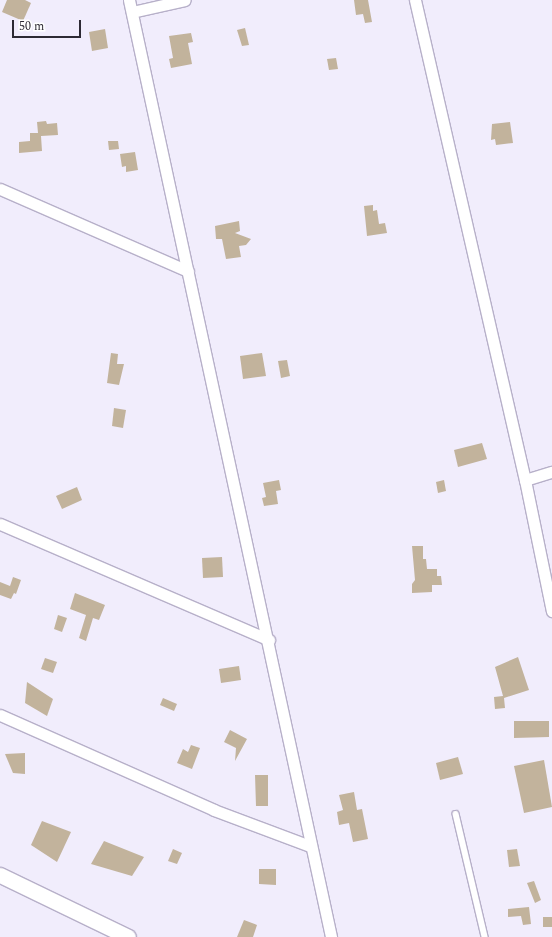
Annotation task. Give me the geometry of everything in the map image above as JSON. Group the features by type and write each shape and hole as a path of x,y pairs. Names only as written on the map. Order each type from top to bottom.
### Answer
{"main road":[{"path":"0,875 128,937"}],"street":[{"path":"129,0 269,640 310,846 331,937"},
{"path":"132,12 185,0"},
{"path":"415,0 525,480 552,611"},
{"path":"0,189 188,271"},
{"path":"525,480 552,472"},
{"path":"0,524 269,640"},
{"path":"0,715 214,810 310,846"}],"lane":[{"path":"456,814 486,937"}],"building":[{"path":"7,0 25,0 31,3 23,21 2,12"},
{"path":"354,0 368,0 372,22 365,23 363,14 356,15"},
{"path":"245,28 249,45 242,46 237,30"},
{"path":"105,29 108,48 92,51 89,32"},
{"path":"191,33 193,42 188,43 192,64 171,68 169,59 173,58 169,36"},
{"path":"336,58 338,69 329,70 327,59"},
{"path":"46,121 47,124 57,123 58,135 41,136 42,151 19,153 19,142 30,141 30,133 38,133 37,122"},
{"path":"510,122 513,143 496,145 495,139 491,140 492,124"},
{"path":"108,141 118,141 119,149 109,150"},
{"path":"135,152 138,170 126,172 126,166 122,167 120,154"},
{"path":"373,205 373,211 377,210 379,224 385,223 387,233 367,236 364,206"},
{"path":"239,221 240,231 235,233 251,239 246,245 239,246 241,257 226,259 222,239 216,239 215,226"},
{"path":"111,353 118,354 117,364 124,364 119,385 107,383"},
{"path":"262,353 266,376 243,379 240,356"},
{"path":"287,360 290,376 281,378 278,361"},
{"path":"114,408 126,410 123,428 112,426"},
{"path":"482,443 487,459 458,467 454,450"},
{"path":"279,480 281,490 276,491 278,504 264,506 262,498 266,497 263,483"},
{"path":"444,480 446,491 438,493 436,482"},
{"path":"77,487 82,500 62,509 56,496"},
{"path":"412,546 423,546 423,559 426,559 427,569 437,569 437,576 441,576 442,585 432,585 432,592 412,593 412,584 415,580"},
{"path":"222,557 223,577 203,578 202,558"},
{"path":"13,577 21,580 16,594 14,593 11,599 0,595 0,582 10,586"},
{"path":"75,593 105,605 99,620 93,618 86,641 79,638 86,615 70,609"},
{"path":"58,615 67,618 62,632 54,629"},
{"path":"518,657 529,690 504,698 505,708 495,709 494,697 503,696 495,667"},
{"path":"45,658 57,662 53,673 41,669"},
{"path":"239,666 241,680 221,683 219,669"},
{"path":"27,682 53,699 47,716 25,703"},
{"path":"163,698 177,704 174,711 160,705"},
{"path":"514,721 549,721 549,737 514,738"},
{"path":"230,730 247,739 235,761 236,748 224,742"},
{"path":"191,745 200,748 192,769 177,763 183,749 188,752"},
{"path":"25,753 25,774 13,773 5,754"},
{"path":"458,757 463,774 440,780 436,763"},
{"path":"544,760 552,807 524,813 514,766"},
{"path":"255,775 268,775 268,806 256,806"},
{"path":"354,792 357,810 362,809 368,839 353,842 349,823 339,825 337,812 343,810 339,795"},
{"path":"42,821 71,832 57,862 31,845"},
{"path":"104,841 144,857 132,876 91,864"},
{"path":"173,849 182,853 177,864 168,861"},
{"path":"517,849 520,866 509,867 507,850"},
{"path":"259,869 276,869 276,885 259,884"},
{"path":"534,881 541,900 535,903 527,883"},
{"path":"529,907 531,924 523,925 521,916 508,917 508,909"},
{"path":"543,917 552,917 552,927 543,927"},
{"path":"244,920 257,925 253,937 237,937"}]}
